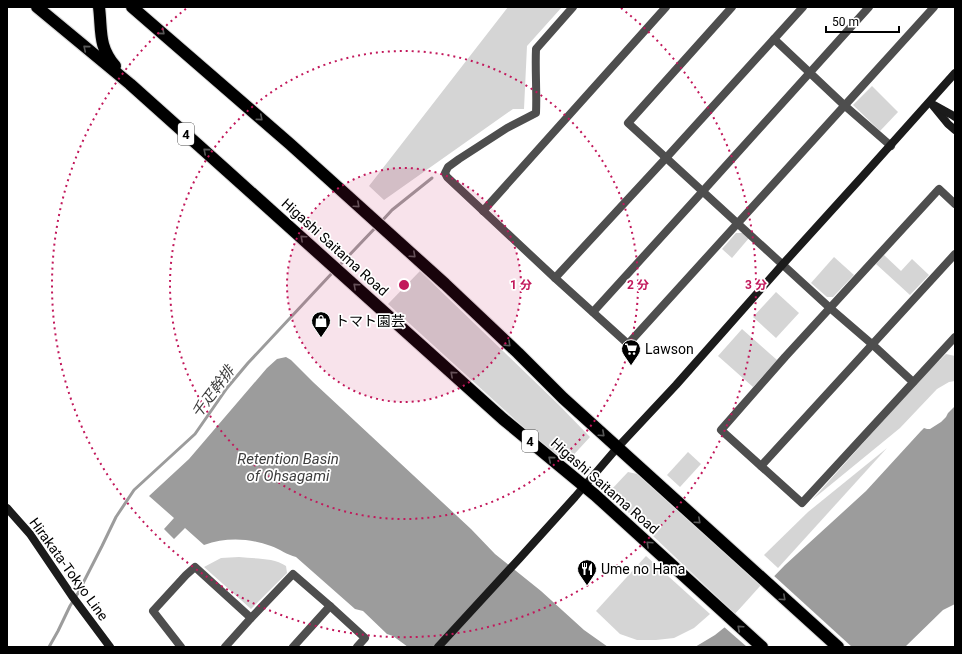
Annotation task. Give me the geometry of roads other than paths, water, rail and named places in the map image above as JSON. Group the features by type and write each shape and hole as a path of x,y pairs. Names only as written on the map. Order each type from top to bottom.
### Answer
{"highway":[{"name":"Higashi Saitama Road","path":"37,7 130,84 503,419 620,517 762,647"},
{"name":"4","path":"99,7 100,31 102,43 106,53 130,84"},
{"path":"132,7 290,144 445,284 617,448 838,647"}],"street":[{"path":"573,7 536,49 536,113 507,128 464,156 448,167 445,173 447,177 483,211 628,344 934,7"},
{"path":"483,211 666,7"},
{"path":"732,7 628,123 913,382"},
{"path":"555,278 666,158 802,7"},
{"path":"593,312 869,7"},
{"path":"774,39 844,105 891,146"},
{"path":"438,647 575,497 617,448 676,385 955,73"},
{"path":"930,102 955,117"},
{"path":"930,102 948,124 955,130"},
{"path":"955,204 939,190 785,356 721,430 802,503 955,337"},
{"path":"761,466 955,254"},
{"name":"Hirakata-Tokyo Line","path":"7,508 30,534 110,647"},
{"path":"182,647 153,611 195,567 251,618"},
{"path":"225,647 293,574 365,638 357,647"},
{"path":"293,647 330,606"}],"water":[{"name":"Retention Basin of Ohsagami","path":"286,357 291,360 471,529 495,554 541,591 584,630 608,647 408,647 393,636 387,634 363,611 355,609 296,557 271,546 254,541 229,540 212,542 204,545 185,528 174,539 164,529 174,518 149,496 189,459 267,368 277,359"},
{"path":"955,406 955,604 943,610 905,647 695,647 725,627 785,565 866,491 924,428 930,429 941,422"}],"waterway":[{"name":"千疋幹排","path":"381,222 392,210 432,178"},
{"name":"千疋幹排","path":"338,267 377,226"},
{"name":"千疋幹排","path":"49,647 116,517 134,490 195,434 227,388 248,363 334,271"}],"place":[{"name":"トマト園芸","path":"321,338"},
{"name":"Lawson","path":"631,366"},
{"name":"Ume no Hana","path":"587,586"}]}
